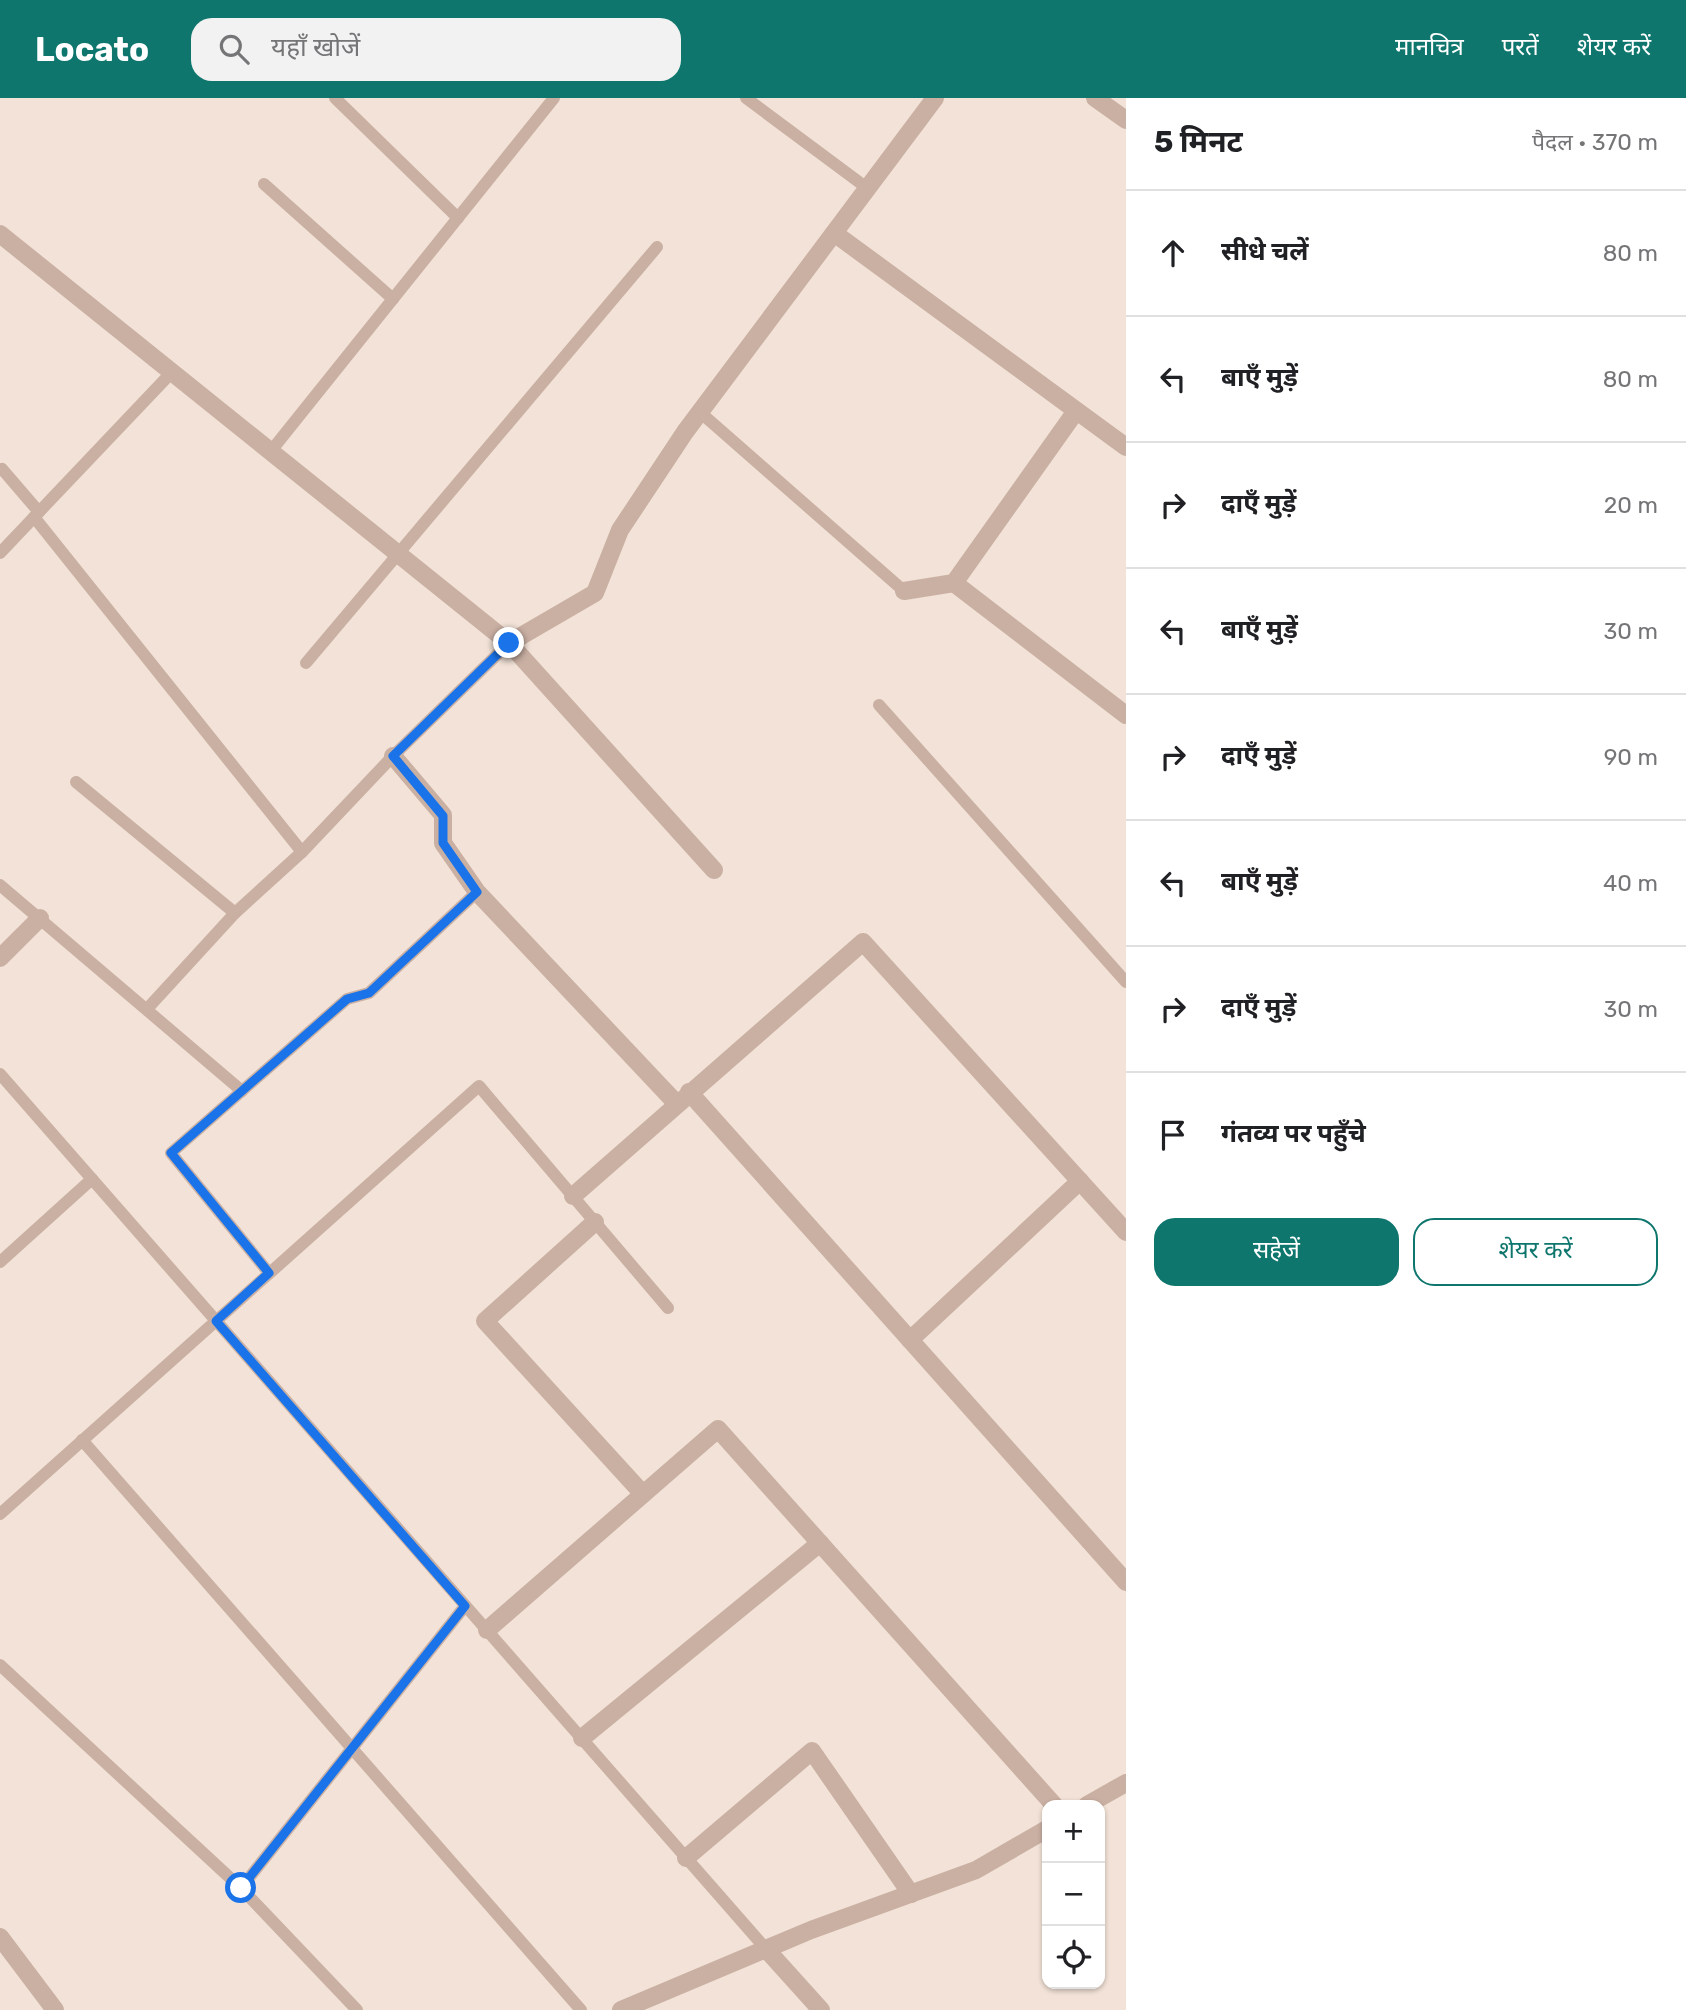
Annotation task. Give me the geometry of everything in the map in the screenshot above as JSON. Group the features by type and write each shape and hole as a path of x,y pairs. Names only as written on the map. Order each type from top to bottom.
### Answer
{"street":[{"path":"509,643 595,593 620,530 685,432 934,98"},
{"path":"1095,98 1126,120"},
{"path":"834,233 1126,447"},
{"path":"0,234 509,643 714,870"},
{"path":"904,591 954,583 1076,411"},
{"path":"954,583 1126,715"},
{"path":"393,756 443,816 443,843 477,892 683,1098 911,1340 1126,1582"},
{"path":"0,958 40,918"},
{"path":"573,1196 863,942 1126,1232"},
{"path":"911,1340 1080,1181"},
{"path":"595,1222 485,1321 643,1494"},
{"path":"487,1630 718,1429 1050,1800"},
{"path":"582,1738 820,1543"},
{"path":"686,1858 812,1751 911,1894"},
{"path":"1096,1800 1126,1783"},
{"path":"621,2010 811,1930 976,1870 1042,1832"},
{"path":"0,1937 55,2010"},
{"path":"766,1949 821,2010"}],"lane":[{"path":"335,98 458,218"},
{"path":"271,451 554,98"},
{"path":"746,98 867,188"},
{"path":"264,184 393,299"},
{"path":"306,663 657,247"},
{"path":"0,553 172,372"},
{"path":"701,413 904,591"},
{"path":"0,470 2,468 36,515 302,852"},
{"path":"147,1009 235,914 302,852 393,756 509,643"},
{"path":"879,705 1126,982"},
{"path":"76,782 235,914"},
{"path":"0,885 242,1091"},
{"path":"269,1273 171,1153 347,999 369,993 477,892"},
{"path":"0,1074 766,1949"},
{"path":"0,1514 479,1086 668,1308"},
{"path":"0,1262 92,1179"},
{"path":"82,1440 581,2010"},
{"path":"241,1888 465,1606"},
{"path":"0,1665 241,1888 357,2010"}],"route":[{"path":"241,1888 465,1606 216,1321 269,1273 171,1153 347,999 369,993 477,892 443,843 443,816 393,756 509,643"}]}
